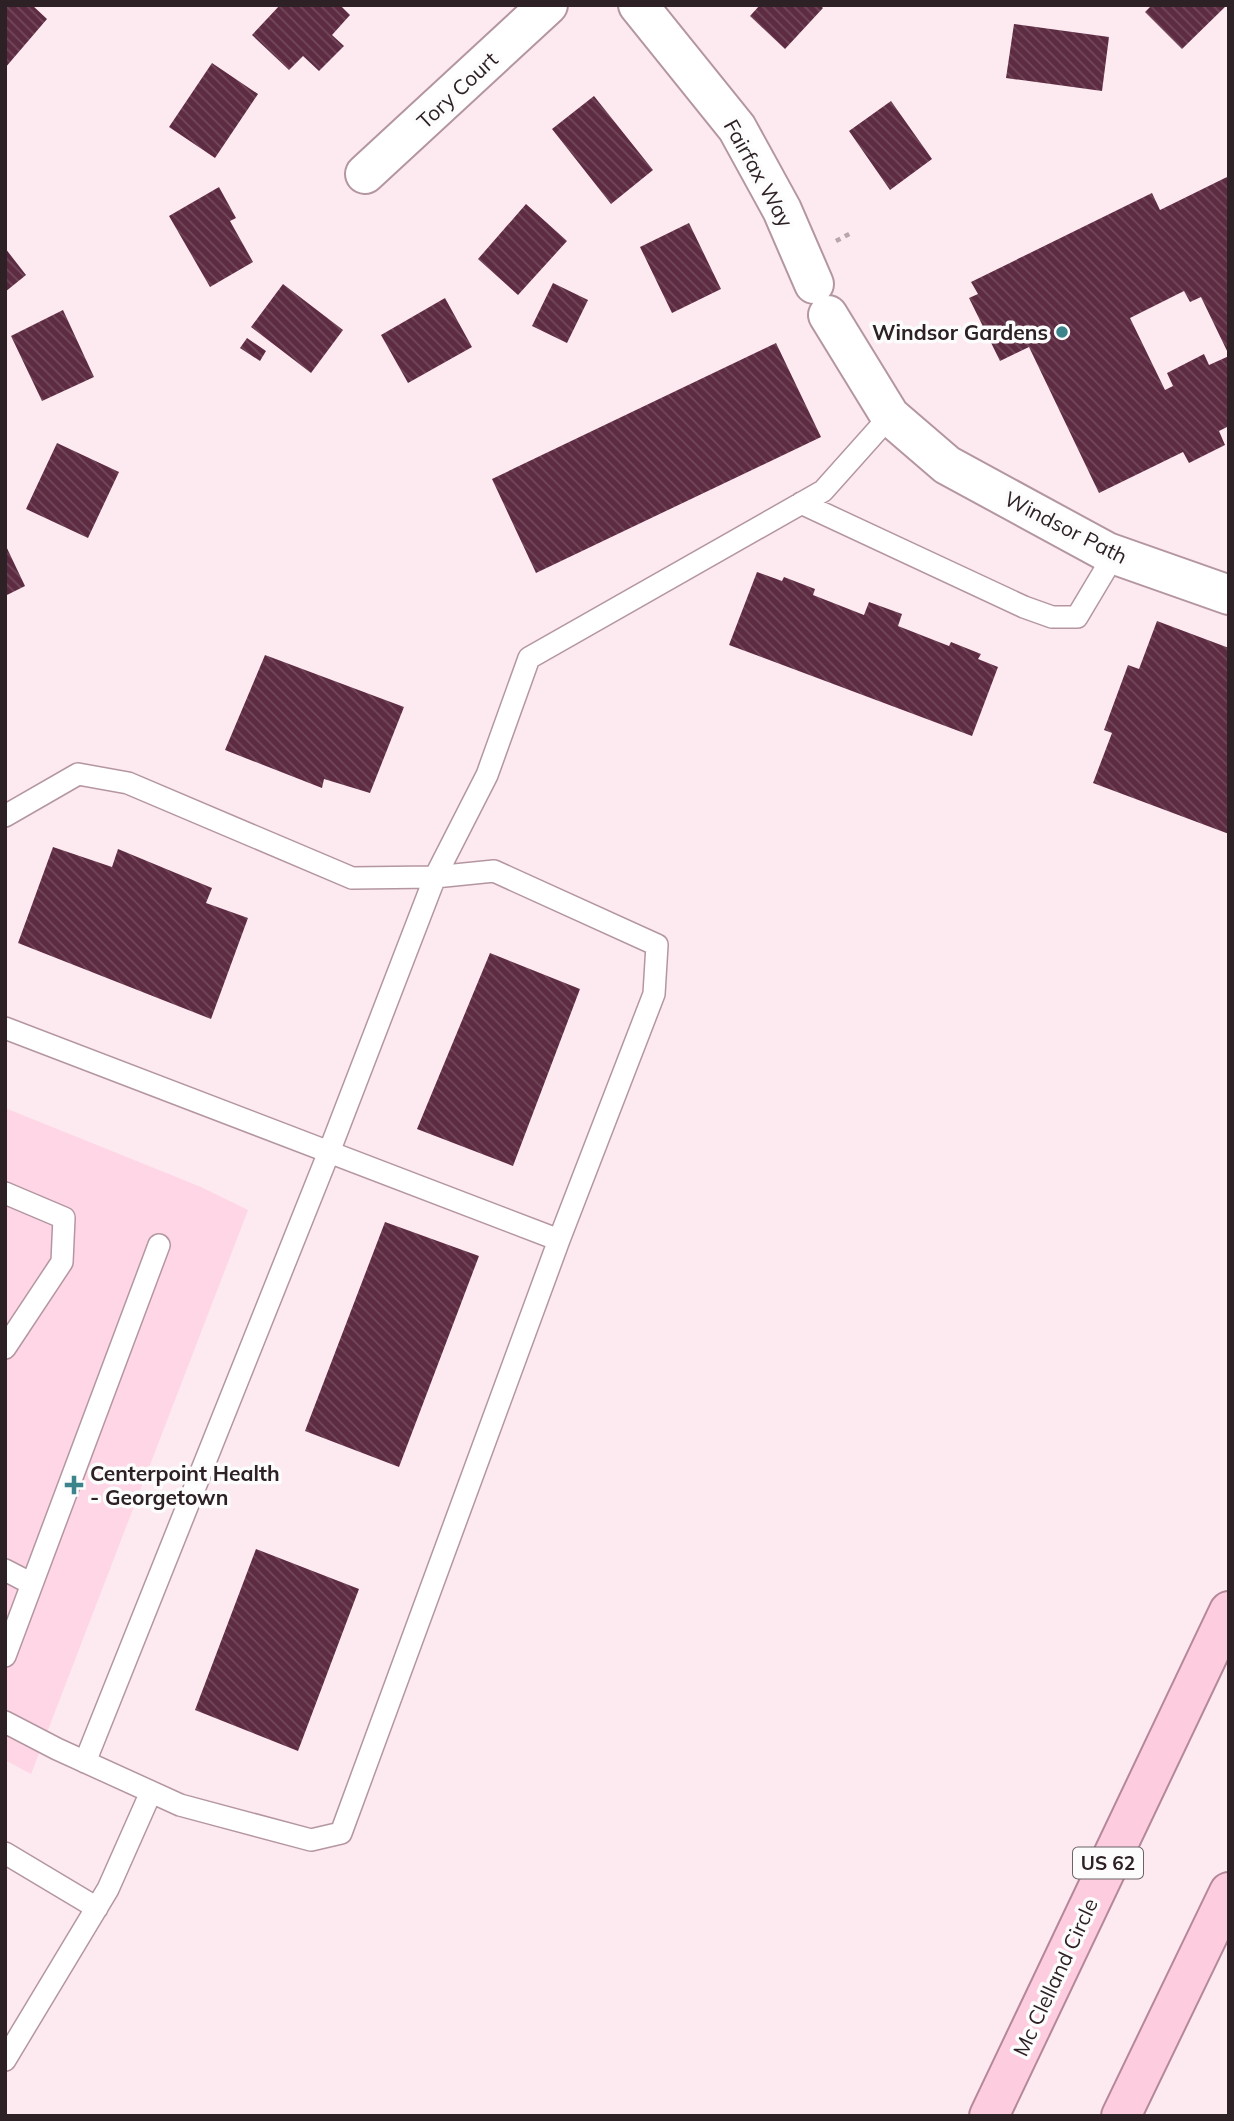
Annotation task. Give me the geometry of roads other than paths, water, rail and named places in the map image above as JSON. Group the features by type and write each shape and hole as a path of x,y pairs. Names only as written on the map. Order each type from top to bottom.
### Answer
{"highway":[{"name":"Mc Clelland Circle","path":"989,2116 1229,1611"},
{"path":"1121,2116 1229,1892"}],"street":[{"name":"Tory Court","path":"365,174 548,5"},
{"name":"Fairfax Way","path":"638,5 737,128 782,210 821,299 890,416 947,465"},
{"name":"Windsor Path","path":"947,465 1114,555 1229,595"}],"lane":[{"path":"85,1762 329,1152 435,877 487,775 529,658 823,491 890,416"},
{"path":"801,503 1024,607 1052,617 1077,617 1114,555"},
{"path":"5,816 78,774 128,783 352,878 435,877 494,871 657,945 654,994 559,1240 341,1833 311,1840 180,1805 5,1722"},
{"path":"5,1028 559,1240"},
{"path":"5,1193 64,1219 62,1262 5,1348"},
{"path":"5,1656 159,1245"},
{"path":"5,1570 32,1584"},
{"path":"5,2060 108,1889 151,1792"},
{"path":"5,1853 97,1908"}],"place":[{"name":"Windsor Gardens","path":"1062,332"},
{"name":"Centerpoint Health - Georgetown","path":"74,1485"}]}
